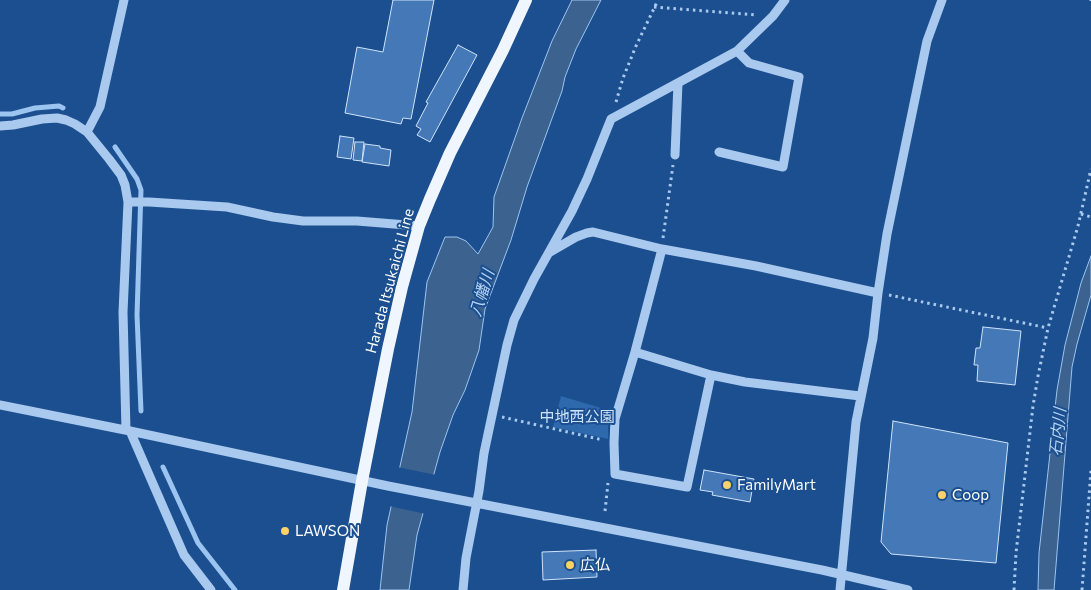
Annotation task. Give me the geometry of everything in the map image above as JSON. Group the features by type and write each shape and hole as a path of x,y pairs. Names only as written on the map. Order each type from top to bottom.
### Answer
{"main road":[{"name":"Harada Itsukaichi Line","path":"343,590 388,349 402,287 419,226 450,152 503,50 526,0"}],"street":[{"path":"87,132 100,107 124,0"},
{"path":"462,590 484,453 514,320 534,279 572,211 611,119 737,51 773,16 785,0"},
{"path":"840,590 856,422 873,338 887,234 927,41 942,0"},
{"path":"719,152 783,167 799,77 749,63 737,51"},
{"path":"675,154 678,83"},
{"path":"0,126 42,119 57,118 66,120 87,132 121,175 131,202 123,312 128,431 184,555 211,590"},
{"path":"131,202 227,207 273,217 303,221 357,221 419,226"},
{"path":"550,252 576,238 593,232 662,249 756,266 878,293"},
{"path":"662,249 615,419 615,474 686,487 711,375"},
{"path":"635,352 711,375 745,382 860,396"},
{"path":"0,405 362,481 842,574 908,590"}],"path":[{"path":"611,119 623,78 658,0"},
{"path":"654,7 773,16"},
{"path":"662,249 675,154"},
{"path":"1014,590 1016,553 1033,406 1048,328 1083,214 1091,169"},
{"path":"1083,214 1091,216"},
{"path":"878,293 1048,328"},
{"path":"492,415 614,443"},
{"path":"1082,590 1091,470"},
{"path":"605,511 608,479 615,474"}],"green space":[{"name":"中地西公園","path":"561,396 611,411 608,417 608,439 553,427"}],"water":[{"name":"八幡川","path":"572,0 601,0 576,49 565,77 562,91 527,187 511,240 485,309 479,350 440,452 417,535 409,590 380,590 387,525 412,412 427,282 445,237 457,237 466,241 478,254 493,227 494,197 552,41"},
{"name":"石内川","path":"1091,256 1091,295 1072,367 1054,590 1038,590 1039,553 1057,390 1065,345 1081,283"}],"pier":[{"path":"397,467 436,475 426,514 389,506"}],"building":[{"path":"393,0 434,0 411,119 403,118 401,124 345,113 357,47 383,52"},
{"path":"458,45 477,55 430,142 417,135 421,129 416,126 428,103 426,102"},
{"path":"340,136 354,138 351,159 337,157"},
{"path":"355,142 364,142 362,161 353,160"},
{"path":"365,144 391,150 389,166 362,162"},
{"path":"983,327 1021,331 1015,385 977,381 978,365 974,365 976,348 980,348"},
{"path":"893,421 1008,443 996,563 891,554 881,542"},
{"name":"FamilyMart","path":"704,470 754,479 750,502 712,495 713,492 700,490"},
{"name":"広仏","path":"596,550 597,577 543,580 542,552"}],"waterway":[{"path":"0,114 12,114 35,108 59,106 63,108"},
{"path":"115,147 137,179 141,190 137,315 141,411"},
{"path":"163,467 198,543 235,590"}],"place":[{"name":"FamilyMart","path":"727,485"},
{"name":"Coop","path":"942,495"},
{"name":"LAWSON","path":"285,531"},
{"name":"広仏","path":"570,565"}]}
